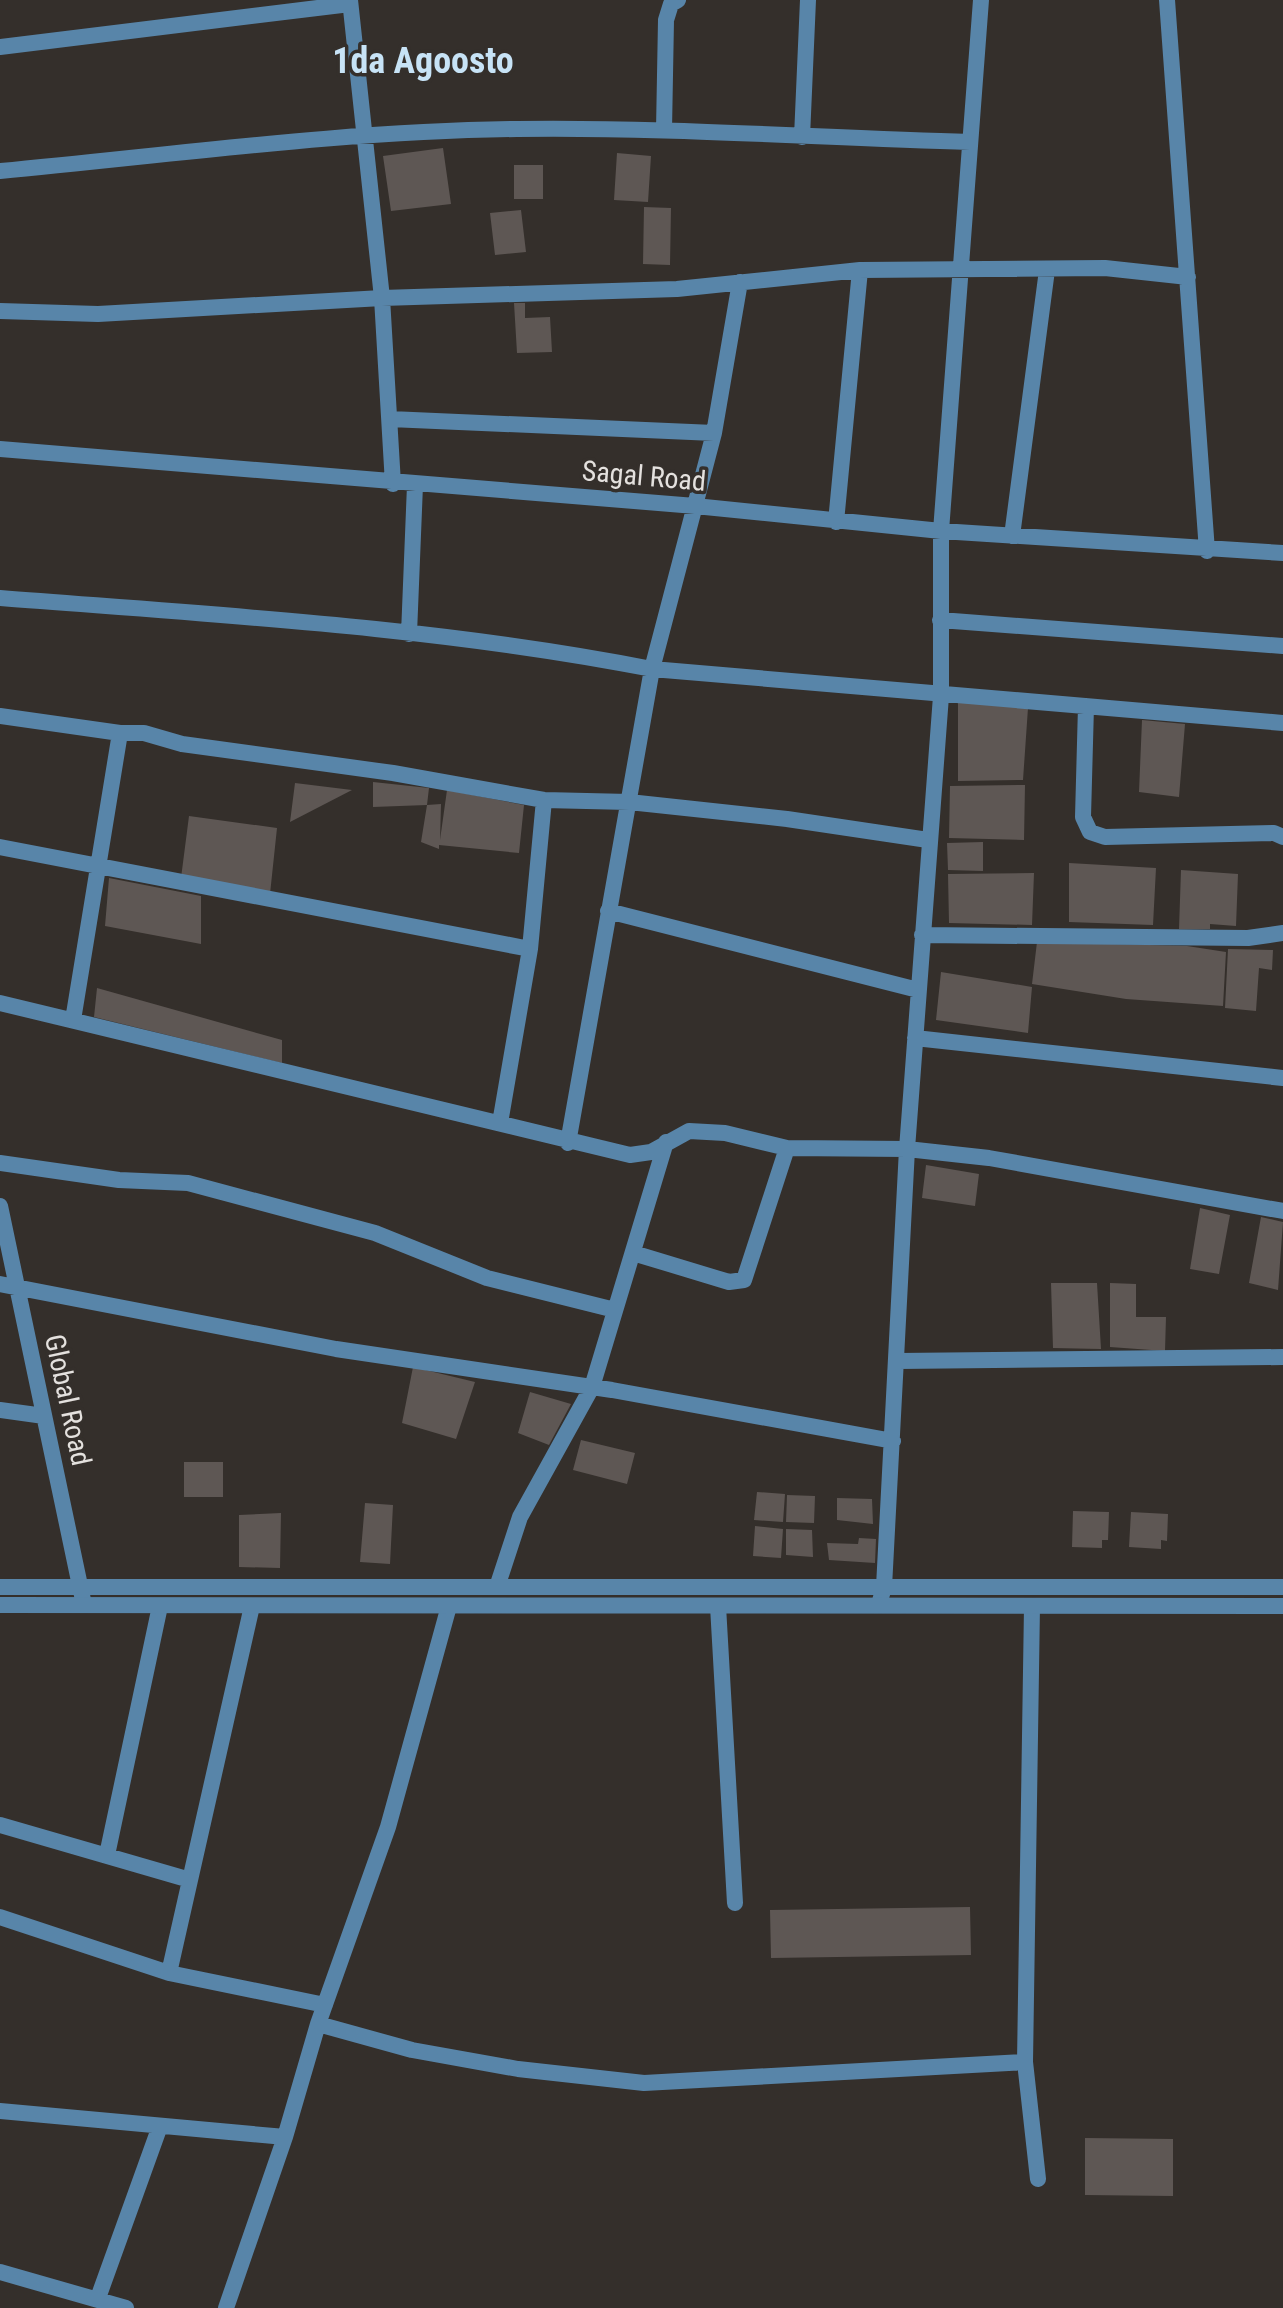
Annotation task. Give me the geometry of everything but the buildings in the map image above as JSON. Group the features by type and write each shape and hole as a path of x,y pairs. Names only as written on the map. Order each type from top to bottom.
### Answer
{"street":[{"path":"664,130 666,20 671,4 678,0"},
{"path":"802,137 808,0"},
{"path":"878,1606 884,1587 907,1149 941,696 941,531 981,0"},
{"path":"1167,0 1207,551"},
{"path":"0,47 350,2 382,298 393,484"},
{"path":"0,171 363,137 516,129 664,130 970,142"},
{"path":"0,311 98,314 382,298 615,292 860,270 960,272 1105,268 1188,277"},
{"path":"836,522 860,270"},
{"path":"1012,536 1047,270"},
{"path":"568,1143 652,669 714,433 740,282"},
{"path":"390,419 714,433"},
{"name":"Sagal Road","path":"0,449 393,484 695,506 941,531 1207,551 1283,553"},
{"path":"409,634 415,485"},
{"path":"0,598 409,634 564,652 652,669 1283,723"},
{"path":"940,620 1283,646"},
{"path":"1086,706 1083,817 1090,832 1105,837 1274,833 1283,837"},
{"path":"0,716 120,733 144,733 182,744 393,773 544,800 629,802 787,819 928,840"},
{"path":"73,1020 120,733"},
{"path":"500,1123 530,949 544,800"},
{"path":"0,847 530,949"},
{"path":"608,911 918,990"},
{"path":"922,935 1248,938 1283,933"},
{"path":"0,1003 500,1123 568,1143 630,1155 651,1152 689,1131 725,1133 787,1148 907,1149 1004,1161 1283,1211"},
{"path":"915,1038 1283,1078"},
{"path":"497,1587 520,1517 592,1387 666,1142"},
{"path":"633,1253 729,1282 744,1280 787,1148"},
{"path":"0,1163 119,1180 188,1183 375,1233 487,1278 615,1310"},
{"name":"Global Road","path":"0,1206 8,1285 44,1416 85,1605"},
{"path":"8,1285 336,1349 592,1387 893,1441"},
{"path":"898,1361 1283,1357"},
{"path":"0,1410 44,1416"},
{"path":"0,1587 1283,1587"},
{"path":"0,1605 1283,1606"},
{"path":"107,1855 160,1606"},
{"path":"169,1973 252,1606"},
{"path":"226,2308 285,2137 318,2024 388,1827 449,1606"},
{"path":"718,1606 735,1903"},
{"path":"1032,1606 1025,2062 1038,2179"},
{"path":"0,1825 190,1880"},
{"path":"0,1917 169,1973 325,2005"},
{"path":"318,2024 412,2050 518,2069 644,2083 1025,2062"},
{"path":"0,2111 285,2137"},
{"path":"87,2300 160,2126"},
{"path":"0,2272 87,2300 126,2308"}],"district":[{"name":"1da Agoosto","path":"423,61"}]}
